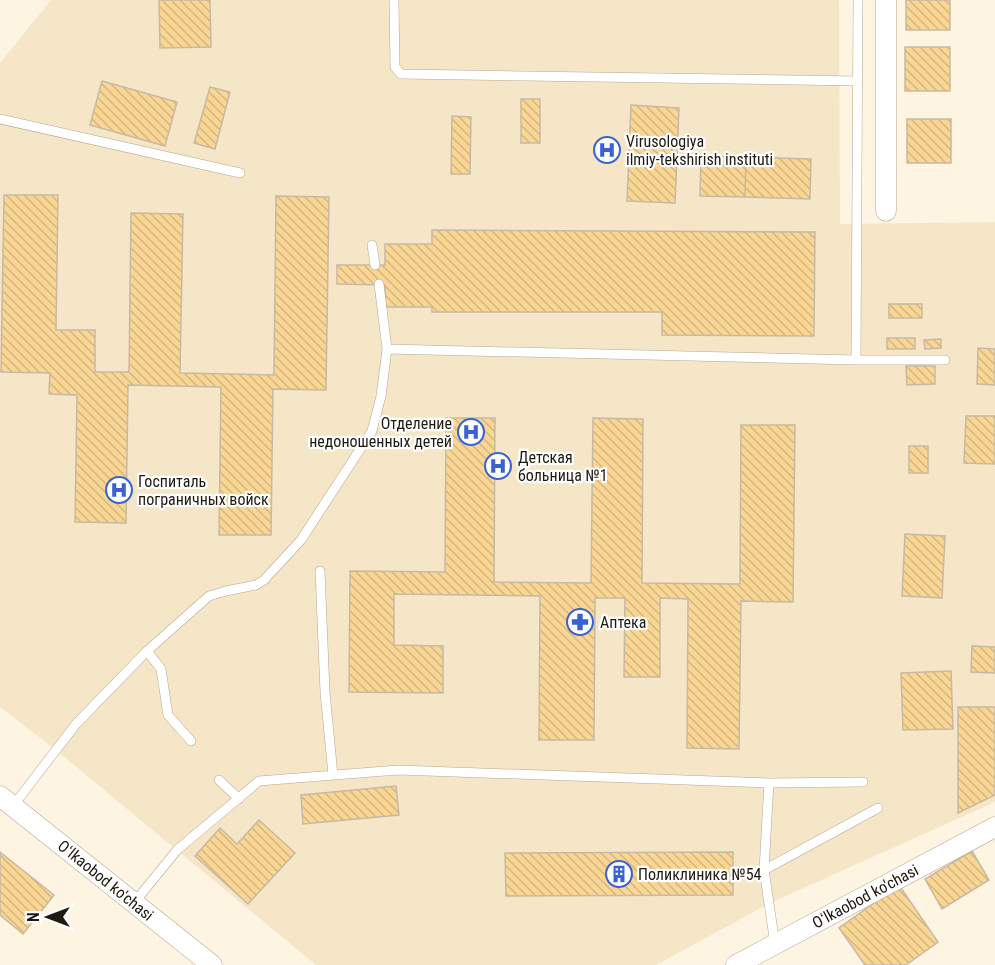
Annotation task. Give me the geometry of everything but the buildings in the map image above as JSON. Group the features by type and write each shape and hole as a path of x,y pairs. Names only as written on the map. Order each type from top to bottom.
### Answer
{"street":[{"path":"886,0 886,211"},
{"name":"Oʻlkaobod ko'chasi","path":"7,801 212,965"},
{"name":"Oʻlkaobod ko'chasi","path":"736,965 995,827"}],"lane":[{"path":"394,0 395,67 401,74 858,81"},
{"path":"856,360 858,0"},
{"path":"0,119 240,173"},
{"path":"372,245 375,265"},
{"path":"7,801 76,724 147,651 209,596 256,585 264,580 301,540 372,431 381,396 387,349 379,284"},
{"path":"387,349 945,360"},
{"path":"320,571 325,692 333,775"},
{"path":"147,651 161,669 168,715 191,741"},
{"path":"134,903 177,850 260,781 398,770 769,783 863,782"},
{"path":"219,780 239,798"},
{"path":"769,783 764,870 775,944"},
{"path":"764,870 878,808"}],"shaded area":[{"name":"Детская больница №1","path":"51,0 839,0 840,224 995,222 995,802 768,904 656,965 316,965 57,751 0,707 0,63"}],"place":[{"name":"Virusologiya ilmiy-tekshirish instituti","path":"607,150"},
{"name":"Отделение недоношенных детей","path":"471,432"},
{"name":"Детская больница №1","path":"498,466"},
{"name":"Госпиталь пограничных войск","path":"119,490"},
{"name":"Аптека","path":"580,622"},
{"name":"Поликлиника №54","path":"619,874"}]}
